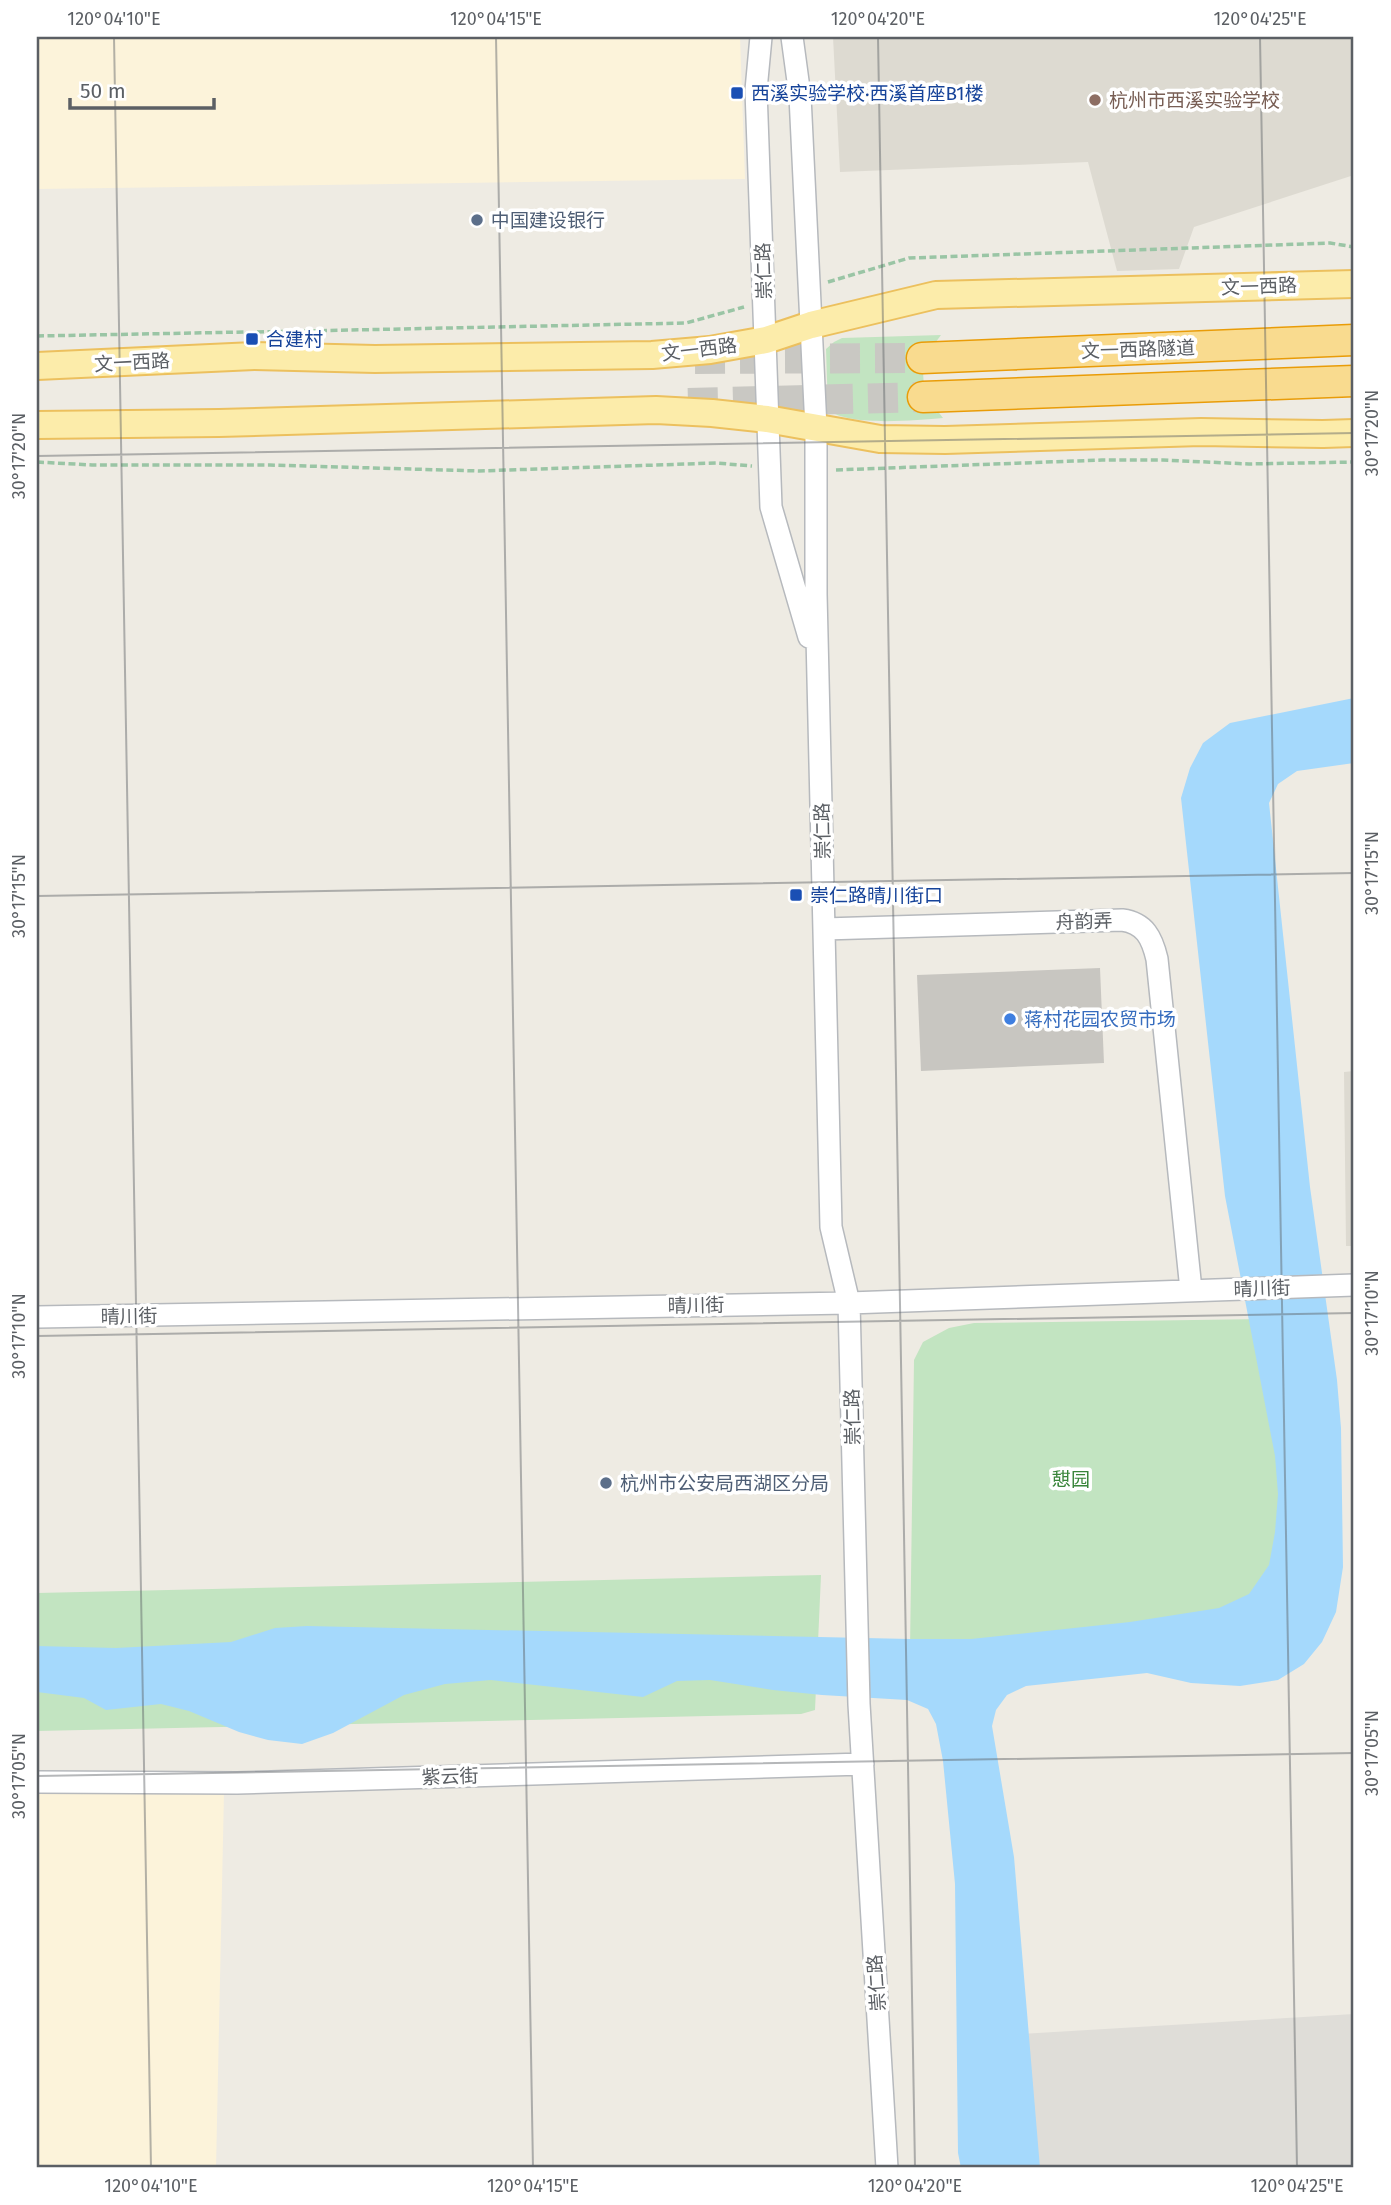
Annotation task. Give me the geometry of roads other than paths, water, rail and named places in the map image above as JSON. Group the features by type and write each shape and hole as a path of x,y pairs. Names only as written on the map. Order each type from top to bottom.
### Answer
{"highway":[{"name":"文一西路隧道","path":"922,358 1354,340"},
{"name":"文一西路隧道","path":"923,397 1354,380"}],"main road":[{"name":"文一西路","path":"37,366 254,356 375,359 652,355 710,350 766,340 811,325 936,295 1354,284"},
{"path":"37,425 219,423 656,411 767,419 880,439 1201,432 1354,433"}],"street":[{"name":"崇仁路","path":"761,37 756,90 771,507 818,666"},
{"name":"崇仁路","path":"792,37 800,96 816,428 818,666 831,1227 849,1303 859,1704 887,2168"},
{"name":"舟韵弄","path":"824,929 1122,919 1134,921 1144,930 1152,940 1157,958 1191,1290"},
{"name":"晴川街","path":"37,1317 849,1303 1354,1285"},
{"name":"紫云街","path":"37,1782 237,1783 863,1764"}],"water":[{"path":"1354,698 1354,763 1297,771 1278,784 1269,803 1310,1187 1337,1380 1341,1428 1343,1567 1336,1612 1322,1642 1304,1664 1278,1680 1240,1686 1191,1683 1147,1673 1026,1686 1007,1695 996,1710 992,1726 1014,1857 1040,2168 961,2168 958,2153 955,1884 943,1761 936,1724 928,1709 907,1700 822,1695 710,1680 677,1681 643,1697 491,1680 445,1684 404,1695 333,1733 302,1744 268,1740 239,1732 189,1711 161,1704 106,1710 84,1698 37,1692 37,1646 116,1648 231,1642 275,1628 307,1626 971,1639 1130,1622 1219,1608 1249,1594 1269,1565 1278,1494 1275,1456 1225,1196 1181,798 1190,768 1203,743 1230,723"}],"tunnel":[{"path":"695,359 922,358"},
{"path":"688,403 923,397"}],"place":[{"name":"西溪实验学校·西溪首座B1楼","path":"737,93"},
{"name":"杭州市西溪实验学校","path":"1095,100"},
{"name":"中国建设银行","path":"477,220"},
{"name":"合建村","path":"252,339"},
{"name":"崇仁路晴川街口","path":"796,895"},
{"name":"蒋村花园农贸市场","path":"1010,1019"},
{"name":"杭州市公安局西湖区分局","path":"606,1483"}],"park label":[{"name":"憇园","path":"1071,1479"}]}
